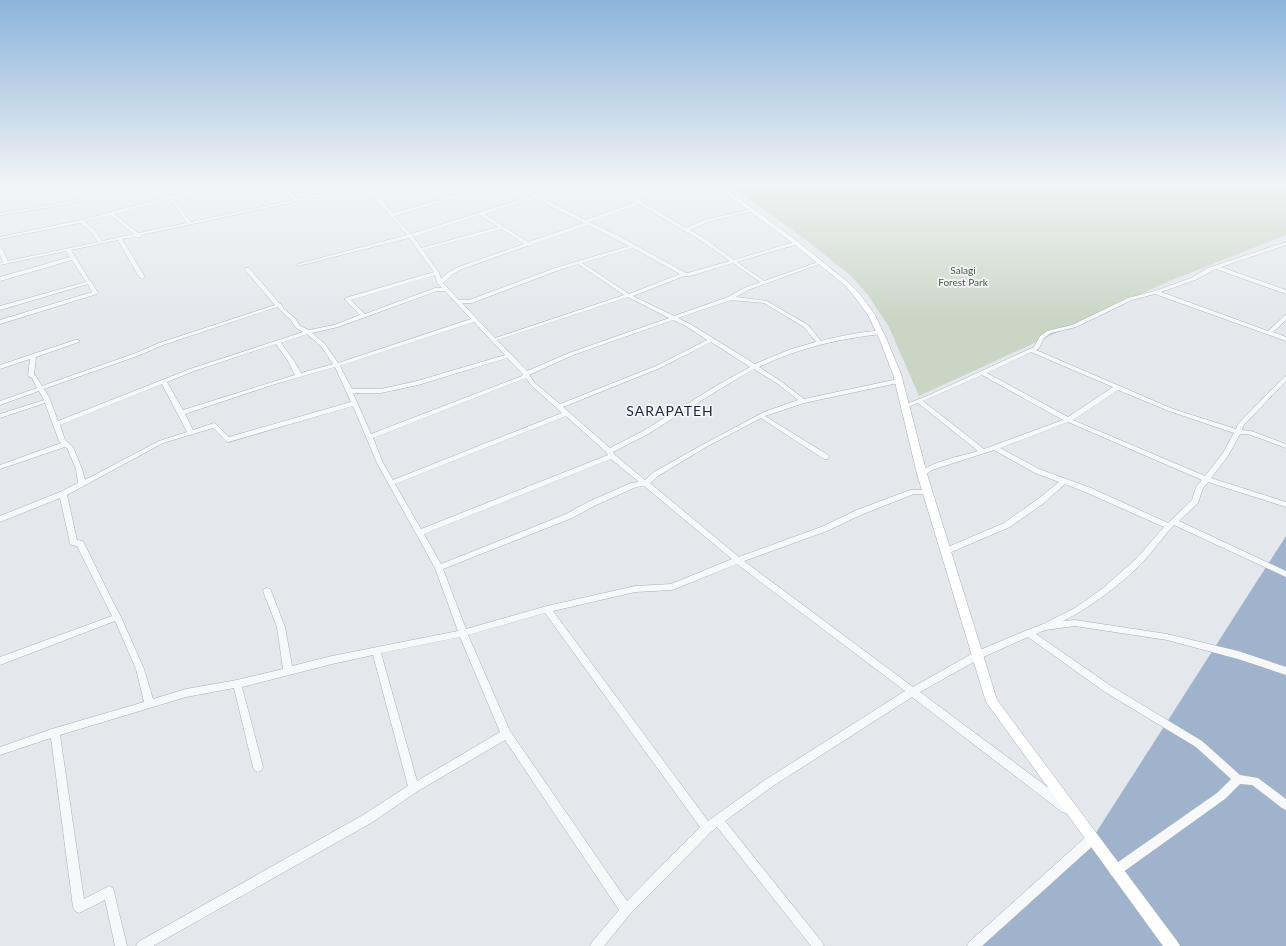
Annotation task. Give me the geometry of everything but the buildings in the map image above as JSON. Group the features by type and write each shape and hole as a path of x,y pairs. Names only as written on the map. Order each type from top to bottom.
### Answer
{"street":[{"path":"0,238 37,230"},
{"path":"92,230 102,243"},
{"path":"132,230 139,236"},
{"path":"0,264 164,230"},
{"path":"405,230 437,273 440,283 507,356 526,374 533,384 611,454 738,560 1073,813"},
{"path":"300,265 429,230"},
{"path":"419,250 493,230"},
{"path":"505,230 529,245"},
{"path":"440,283 451,273 460,268 529,245 566,230"},
{"path":"603,230 688,275 796,243"},
{"path":"685,230 735,261 736,264 764,282"},
{"path":"778,230 854,291 867,308 881,332 897,374 922,474 992,702 1115,871 1172,946"},
{"path":"120,240 142,277"},
{"path":"906,406 1036,348 1042,337 1049,332 1074,326 1130,299 1192,279 1216,267 1286,243"},
{"path":"457,301 470,302 578,262 633,246"},
{"path":"0,249 6,263"},
{"path":"0,322 95,294 90,282 68,250"},
{"path":"0,278 73,258"},
{"path":"578,262 630,295 688,325 780,383 803,401"},
{"path":"369,437 524,377 526,374 571,354 730,298 746,289 764,282 820,263"},
{"path":"1216,267 1286,292"},
{"path":"247,269 293,319 298,328 308,332 323,345 337,365 355,403 380,463 439,568 463,633 506,734 626,910"},
{"path":"364,316 347,299 437,273"},
{"path":"493,340 630,295 684,274"},
{"path":"0,308 90,282"},
{"path":"57,424 192,370 308,332 336,326 437,289 447,290"},
{"path":"1155,292 1286,339"},
{"path":"730,298 764,302 806,326 820,343"},
{"path":"0,403 138,354 161,344 279,305"},
{"path":"1269,333 1286,318"},
{"path":"182,413 337,365 474,320"},
{"path":"419,532 506,500 611,454 728,380 781,354 843,337 881,332"},
{"path":"558,407 658,367 711,340"},
{"path":"0,367 77,342"},
{"path":"277,342 291,361 299,376"},
{"path":"1031,350 1171,410 1238,432 1249,432 1286,446"},
{"path":"33,356 31,376 34,377 39,387 42,389 57,424 62,441 70,448 79,469 82,484"},
{"path":"350,392 381,391 418,383 507,356"},
{"path":"983,372 1068,420 1205,479 1286,505"},
{"path":"596,946 626,910 708,828 769,783 913,691 978,655 1044,627 1078,610 1106,590 1138,562 1195,501 1200,487 1226,454 1238,432 1240,425 1286,378"},
{"path":"439,568 569,516 591,504 634,485 646,483 663,470 760,416 803,401 898,381"},
{"path":"164,382 182,413 191,433"},
{"path":"922,474 930,468 995,448 1068,420 1118,387"},
{"path":"0,416 46,401"},
{"path":"919,401 983,452"},
{"path":"0,520 63,494 162,442 214,425 228,440 355,403"},
{"path":"391,483 566,414"},
{"path":"760,416 826,457"},
{"path":"0,467 66,444"},
{"path":"995,448 1037,471 1172,524 1286,574"},
{"path":"946,551 1007,526 1041,501 1064,481"},
{"path":"0,751 55,732 186,693 237,684 376,651 463,633 548,609 635,589 672,587 738,560 824,529 860,512 913,492 928,492"},
{"path":"63,494 74,543 80,543 118,617 140,670 149,703"},
{"path":"267,590 280,627 288,671"},
{"path":"548,609 708,828"},
{"path":"0,661 118,617"},
{"path":"1044,627 1075,622 1167,637 1238,655 1286,671"},
{"path":"1028,633 1108,689 1199,744 1238,779 1254,781 1286,805"},
{"path":"376,651 414,788"},
{"path":"237,684 258,767"},
{"path":"55,732 79,907 110,892 121,946"},
{"path":"142,946 367,819 414,788 506,734"},
{"path":"1115,871 1221,796 1238,779"},
{"path":"718,820 818,946"},
{"path":"973,946 1092,839"}],"green space":[{"name":"Salagi Forest Park","path":"792,230 1286,230 1286,235 1167,282 919,396 889,327 868,295 850,275"}],"water":[{"path":"1286,536 1286,946 973,946 1092,839"}],"district":[{"name":"SARAPATEH","path":"670,410"}]}
